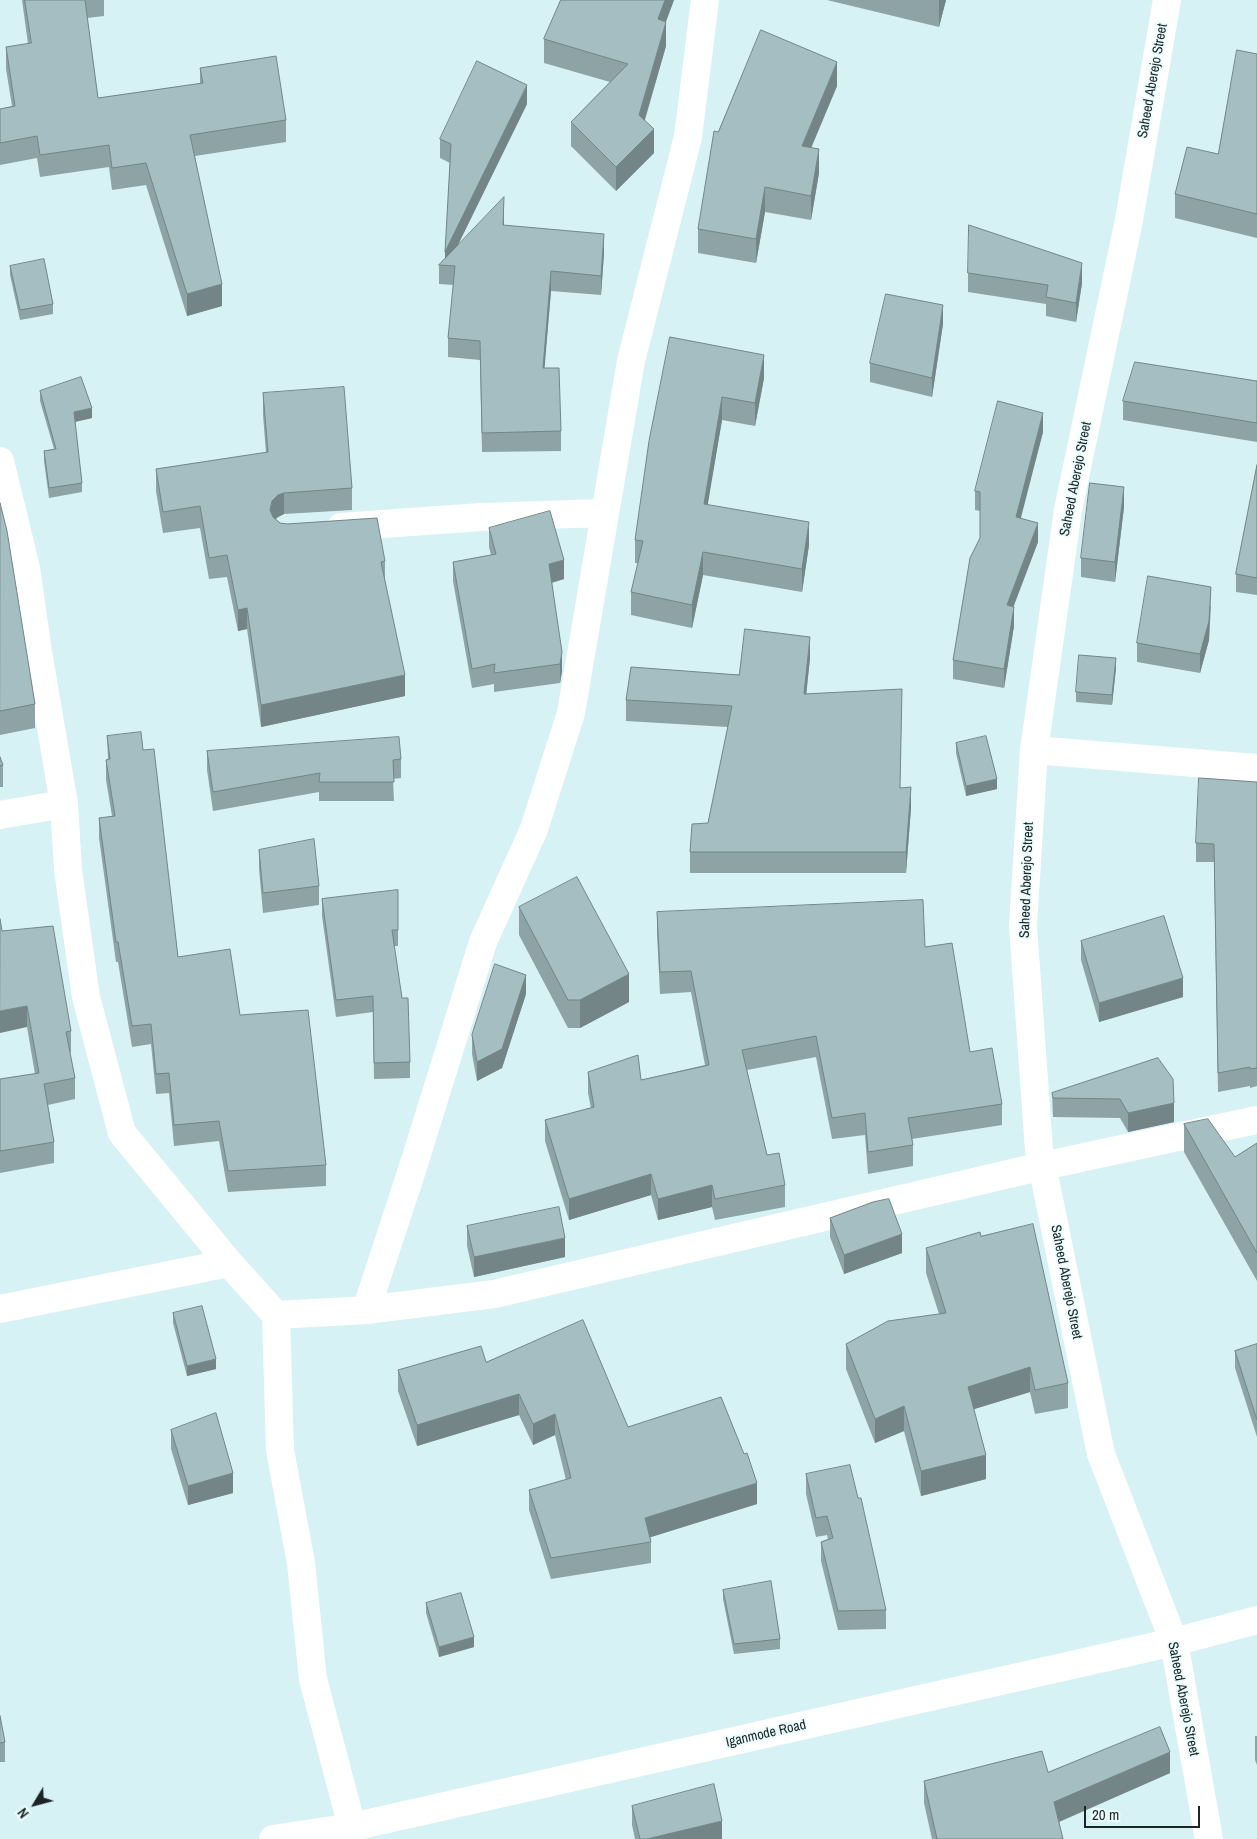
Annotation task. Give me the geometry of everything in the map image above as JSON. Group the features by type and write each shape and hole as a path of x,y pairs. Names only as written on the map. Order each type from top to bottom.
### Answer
{"street":[{"path":"366,1310 483,942 534,829 571,713 631,361 688,137 705,0"},
{"name":"Saheed Aberejo Street","path":"1167,0 1129,220 1068,510 1034,750 1023,926 1039,1150 1101,1454 1174,1642 1208,1839"},
{"path":"0,461 26,568 38,652 64,804 68,870 86,997 122,1133 229,1263 276,1315 280,1450 301,1563 313,1679 351,1833"},
{"path":"315,528 481,517 604,513"},
{"path":"1034,750 1257,768"},
{"path":"0,815 64,804"},
{"path":"276,1315 366,1310 494,1294 1043,1166 1257,1120"},
{"path":"0,1309 229,1263"},
{"name":"Iganmode Road","path":"273,1839 351,1833 1174,1642 1257,1620"}],"building":[{"path":"25,0 85,0 98,98 203,83 200,68 276,56 286,120 190,135 222,284 187,294 146,163 112,168 109,145 40,155 37,136 0,143 0,109 15,106 6,47 31,43"},
{"path":"561,0 665,0 658,19 666,22 639,115 654,129 616,167 571,122 628,64 544,39"},
{"path":"761,30 837,62 802,146 819,149 811,196 765,187 756,239 698,229 714,131 718,132"},
{"path":"1237,50 1257,54 1257,214 1175,194 1187,147 1218,154"},
{"path":"477,61 527,85 445,252 451,144 440,139"},
{"path":"504,197 503,225 604,234 601,276 551,271 543,368 559,368 561,431 482,433 480,341 448,338 455,266 439,265"},
{"path":"969,225 1082,263 1076,303 1046,297 1048,285 968,273"},
{"path":"44,259 53,304 20,310 10,266"},
{"path":"886,294 943,305 932,378 870,363"},
{"path":"670,337 764,355 755,403 722,397 704,504 809,522 802,569 703,552 692,605 631,592 643,541 635,540 649,441"},
{"path":"1135,362 1257,381 1257,423 1123,401"},
{"path":"81,377 92,408 74,412 82,483 49,488 44,451 56,449 40,391"},
{"path":"344,387 352,488 284,493 278,495 272,501 270,510 273,517 280,523 287,524 377,518 385,561 381,562 405,675 261,705 247,608 238,610 227,555 209,558 200,506 163,512 156,469 268,452 263,393"},
{"path":"998,401 1043,413 1016,517 1038,523 1007,605 1014,607 1004,669 953,660 970,558 980,538 980,492 975,491"},
{"path":"1257,465 1257,578 1236,574"},
{"path":"1090,483 1124,487 1115,562 1081,558"},
{"path":"0,503 7,531 35,704 0,711"},
{"path":"550,511 564,560 549,564 562,652 560,664 494,673 495,664 472,669 453,562 496,554 489,528"},
{"path":"1148,576 1211,587 1209,621 1200,654 1137,643"},
{"path":"745,629 810,637 804,694 902,689 900,788 911,787 906,852 690,852 692,824 708,823 732,706 626,700 631,667 739,675"},
{"path":"1079,655 1116,658 1112,695 1076,692"},
{"path":"141,732 143,750 154,749 178,957 230,949 240,1015 308,1010 326,1165 228,1171 219,1121 174,1125 169,1073 156,1074 151,1024 132,1026 118,942 116,942 99,818 115,816 106,760 110,759 107,736"},
{"path":"986,736 997,779 966,786 956,743"},
{"path":"399,737 401,759 393,760 394,782 319,782 320,773 213,792 207,751"},
{"path":"1199,778 1257,782 1257,1068 1250,1069 1250,1067 1218,1073 1214,844 1196,843"},
{"path":"314,839 319,886 263,893 259,850"},
{"path":"577,877 629,974 580,1000 568,1000 519,907"},
{"path":"398,890 398,930 392,930 402,998 408,998 410,1062 374,1063 373,996 336,1000 322,899"},
{"path":"923,900 925,947 952,943 970,1052 992,1048 1002,1104 908,1118 913,1145 868,1152 865,1113 832,1118 816,1036 742,1050 767,1155 779,1153 785,1185 715,1199 712,1185 658,1199 651,1174 569,1199 545,1120 594,1107 588,1072 638,1055 641,1080 709,1065 691,971 660,972 657,912"},
{"path":"1164,916 1183,978 1099,1003 1081,941"},
{"path":"0,919 2,931 53,926 71,1031 66,1032 75,1078 44,1084 54,1142 0,1151 0,1079 39,1073 27,1006 0,1011"},
{"path":"495,964 526,975 502,1049 477,1062 472,1035"},
{"path":"1158,1058 1173,1079 1174,1103 1128,1113 1120,1099 1053,1098 1052,1093"},
{"path":"1208,1119 1235,1157 1257,1143 1257,1253 1184,1124"},
{"path":"889,1199 902,1234 844,1255 830,1218 873,1202"},
{"path":"559,1207 565,1238 474,1257 467,1226"},
{"path":"1033,1224 1068,1383 1035,1390 1030,1367 968,1387 986,1455 921,1471 904,1406 875,1419 846,1344 888,1321 946,1313 926,1248 980,1232 981,1236"},
{"path":"202,1306 216,1359 187,1366 173,1313"},
{"path":"583,1320 628,1427 721,1397 744,1454 747,1453 757,1483 645,1518 651,1542 551,1558 529,1490 571,1478 555,1414 533,1424 519,1394 417,1425 398,1370 481,1346 486,1362"},
{"path":"1257,1344 1257,1420 1235,1351"},
{"path":"216,1413 233,1473 188,1486 171,1430"},
{"path":"850,1465 858,1498 861,1498 886,1610 838,1611 821,1542 833,1538 827,1516 816,1518 806,1474"},
{"path":"771,1581 780,1639 734,1644 723,1590"},
{"path":"461,1593 474,1637 439,1647 426,1603"},
{"path":"0,1716 5,1742 0,1743"},
{"path":"1160,1727 1170,1752 1054,1802 1063,1839 937,1839 924,1781 1042,1751 1048,1772"},
{"path":"714,1784 722,1821 647,1839 640,1839 632,1806"}]}
